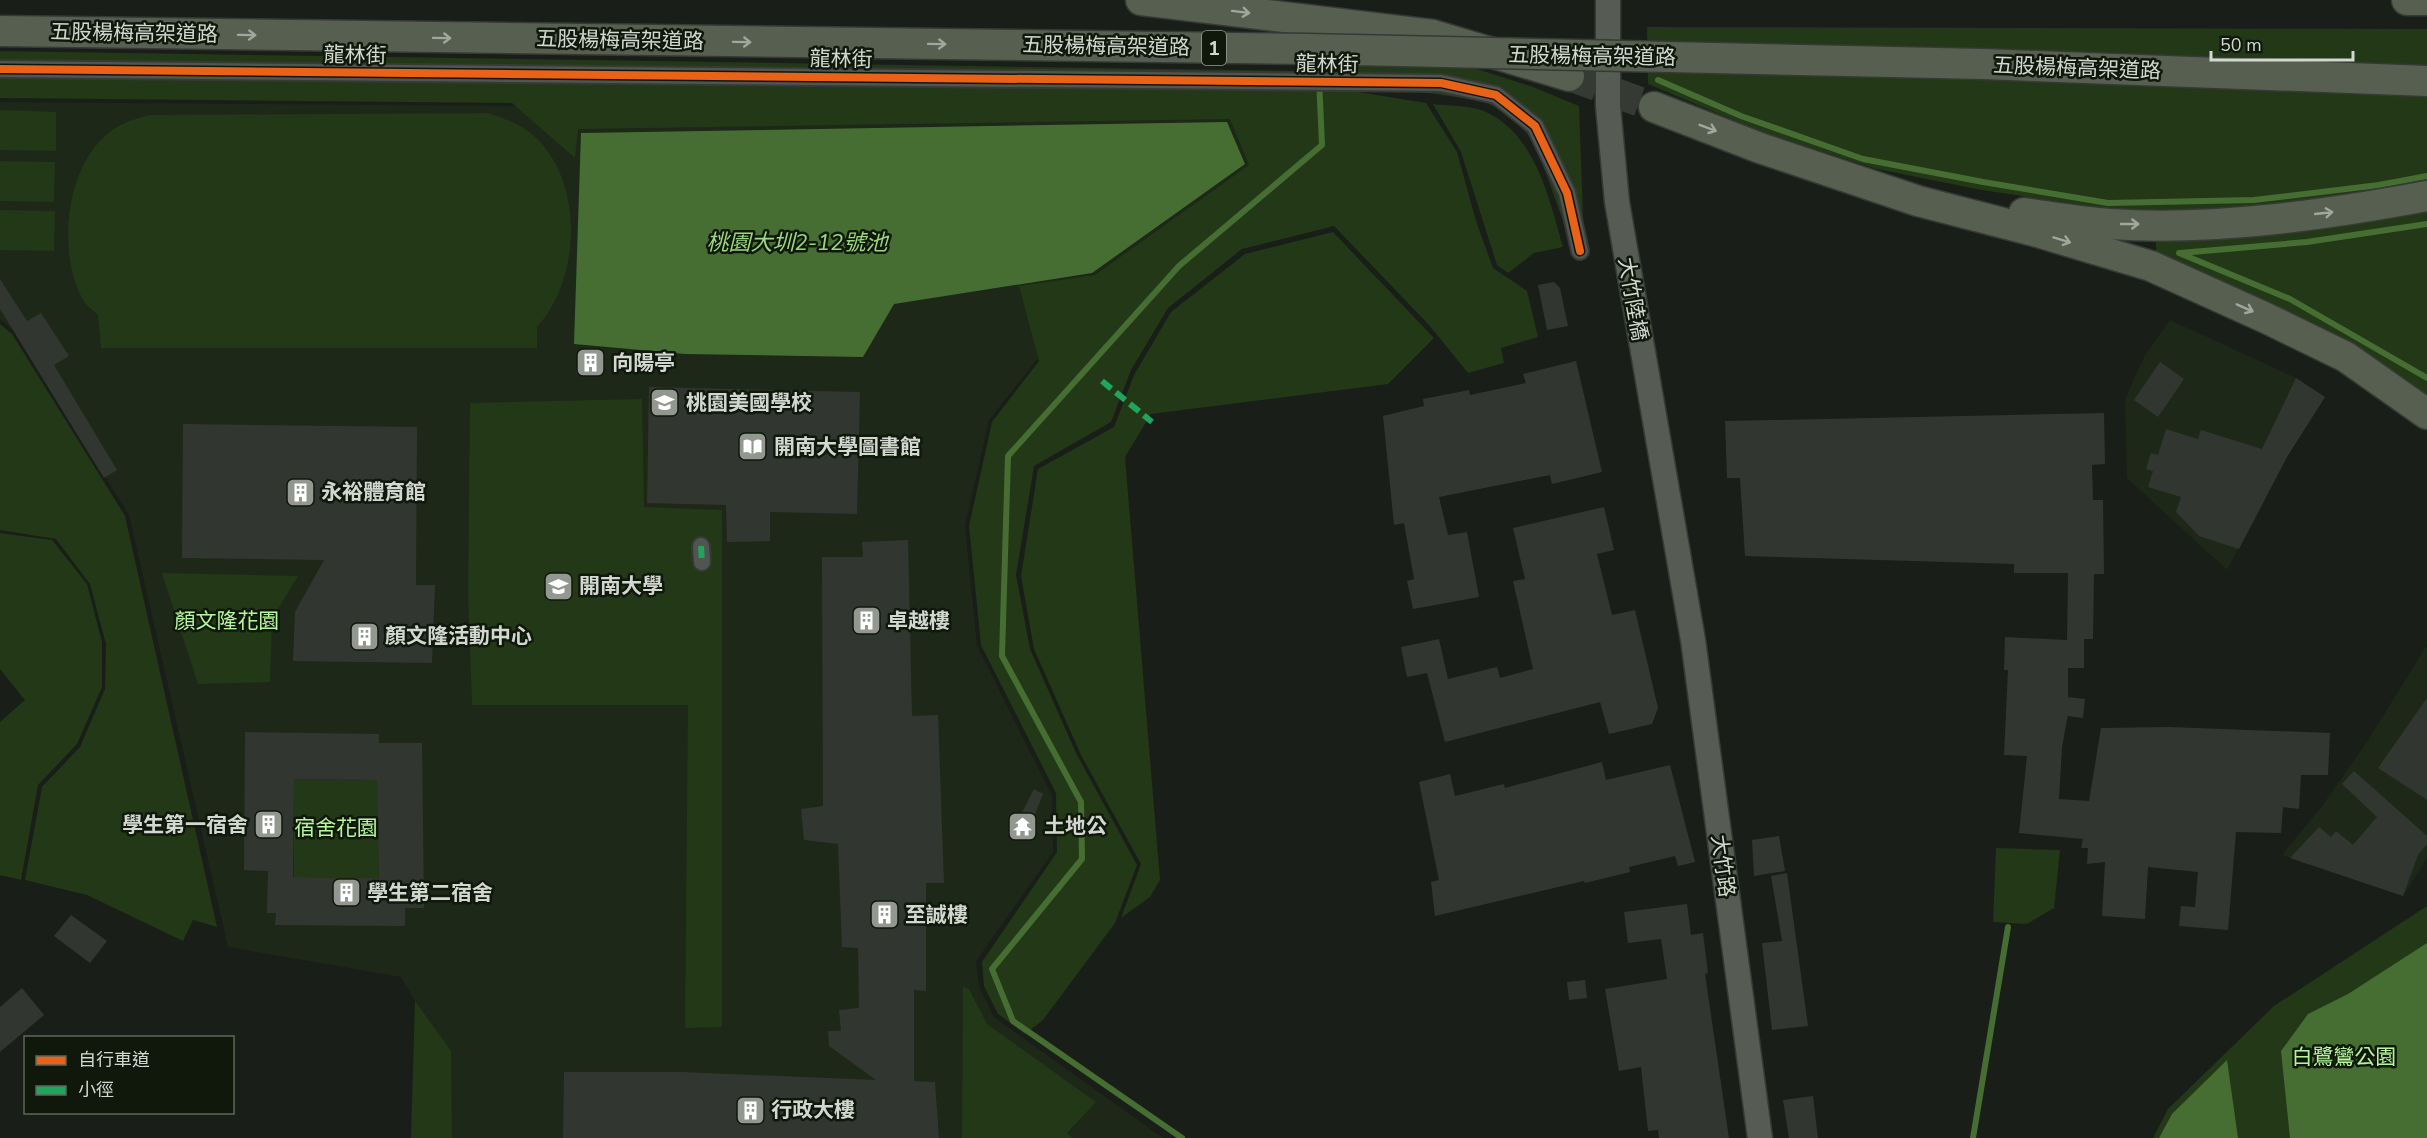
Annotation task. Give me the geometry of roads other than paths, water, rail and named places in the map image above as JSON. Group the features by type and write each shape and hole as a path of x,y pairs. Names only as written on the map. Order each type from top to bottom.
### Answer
{"highway":[{"path":"1142,0 1433,35 1569,76"},
{"path":"2407,0 2427,0"},
{"name":"五股楊梅高架道路","path":"0,32 1308,49 1983,64 2427,81"},
{"path":"1654,108 1918,201 2034,231 2151,266 2346,357 2427,414"},
{"path":"1865,183 1997,210 2111,224 2222,223 2344,211 2427,196"}],"main road":[{"name":"大竹陸橋","path":"1608,5 1608,106 1617,202 1684,595"},
{"name":"大竹路","path":"1684,595 1760,1138"}],"street":[{"name":"龍林街","path":"0,69 1441,83 1496,95 1535,126 1567,193 1580,251"}],"water":[{"name":"桃園大圳2-12號池","path":"1227,122 1245,164 1092,273 894,304 863,357 685,354 574,344 581,133"},
{"path":"2427,943 2427,1138 2290,1138 2281,1051 2308,1014 2348,994"},
{"path":"2227,1060 2238,1138 2159,1138 2172,1114"}],"waterway":[{"path":"1182,1138 1013,1021 992,969 1082,859 1081,802 1002,656 1008,456 1179,266 1322,145 1318,56"},
{"path":"1658,80 1741,116 1863,159 2108,203 2254,200 2379,185 2427,176"},
{"path":"2180,253 2307,242 2427,224"},
{"path":"2179,253 2290,299 2427,378"},
{"path":"1973,1138 2008,927"}],"tunnel":[{"path":"1569,76 1654,107"}],"place":[{"name":"向陽亭","path":"591,363"},
{"name":"桃園美國學校","path":"665,403"},
{"name":"開南大學圖書館","path":"753,447"},
{"name":"永裕體育館","path":"300,492"},
{"name":"開南大學","path":"558,586"},
{"name":"卓越樓","path":"866,621"},
{"name":"顏文隆活動中心","path":"364,636"},
{"name":"學生第一宿舍","path":"269,825"},
{"name":"土地公","path":"1023,826"},
{"name":"學生第二宿舍","path":"346,893"},
{"name":"至誠樓","path":"884,915"},
{"name":"行政大樓","path":"750,1110"}],"park label":[{"name":"顏文隆花園","path":"227,621"},
{"name":"宿舍花園","path":"336,828"},
{"name":"白鷺鸞公園","path":"2344,1057"}]}
